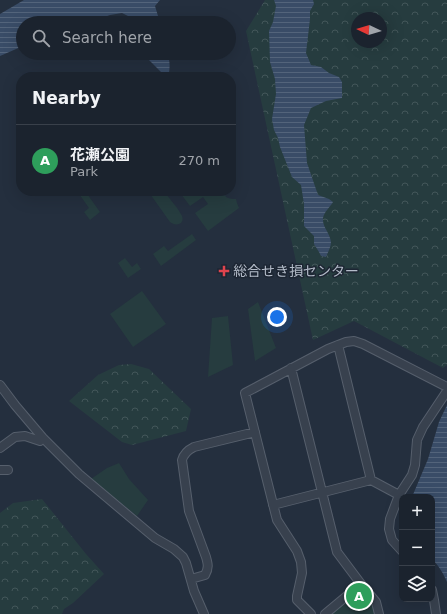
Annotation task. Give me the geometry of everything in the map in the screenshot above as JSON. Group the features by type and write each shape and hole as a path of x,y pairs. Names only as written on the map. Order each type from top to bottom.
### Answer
{"street":[{"path":"311,614 297,600 302,573 301,562 297,551 277,520 244,393 328,349 346,342 354,341 363,344 447,387"},
{"path":"338,345 371,480"},
{"path":"291,368 336,552 376,602 379,614"},
{"path":"0,386 43,438 79,474 155,538 174,549 183,557 194,591 204,614"},
{"path":"400,494 414,470 417,440 423,426 447,391"},
{"path":"191,579 205,575 208,570 208,565 188,511 182,460 183,455 194,447 254,432"},
{"path":"0,448 15,437 25,436 40,441 43,438"},
{"path":"273,505 371,480 399,495 390,519 389,529 392,540 399,548"},
{"path":"324,614 361,584"},
{"path":"434,602 434,614"}],"green space":[{"path":"265,0 447,0 447,365 443,368 354,321 313,340 246,31"},
{"path":"81,196 89,196 100,212 90,220 84,212 89,208"},
{"path":"152,196 168,196 181,213 183,219 181,223 172,224"},
{"path":"182,196 225,196 227,198 236,199 239,208 208,231 195,213 208,204 203,197 190,206"},
{"path":"192,234 196,240 161,266 153,254 164,246 168,251"},
{"path":"125,258 132,267 137,263 141,269 128,278 118,263"},
{"path":"142,291 166,324 133,347 110,314"},
{"path":"258,302 276,348 255,361 248,309"},
{"path":"228,316 233,365 208,377 212,318"},
{"path":"131,364 149,369 191,409 186,431 132,445 122,442 69,401 98,375 119,365"},
{"path":"119,463 129,479 148,500 137,516 91,479 107,468"},
{"path":"42,499 104,574 73,603 64,609 62,614 0,614 0,513 13,503"},
{"path":"359,589 361,589 374,604 376,614 329,614"}],"water":[{"path":"24,0 160,0 155,6 158,16 128,16 122,13 107,16 16,16 16,49 0,56 0,14"},
{"path":"274,0 313,0 314,4 310,11 306,53 311,65 321,67 329,73 339,77 342,82 342,98 326,101 311,108 304,125 307,163 318,195 333,202 323,218 331,242 326,257 321,256 314,244 314,236 304,226 304,204 301,185 292,177 274,130 272,119 276,94 275,79 270,62 269,31 273,22 276,6"},
{"path":"149,60 169,60 169,72 161,72"},
{"path":"447,405 447,582 435,562 435,494 413,494 428,459 439,422"}],"place":[{"name":"総合せき損センター","path":"224,271"},
{"name":"花瀬公園","path":"359,596"}]}
